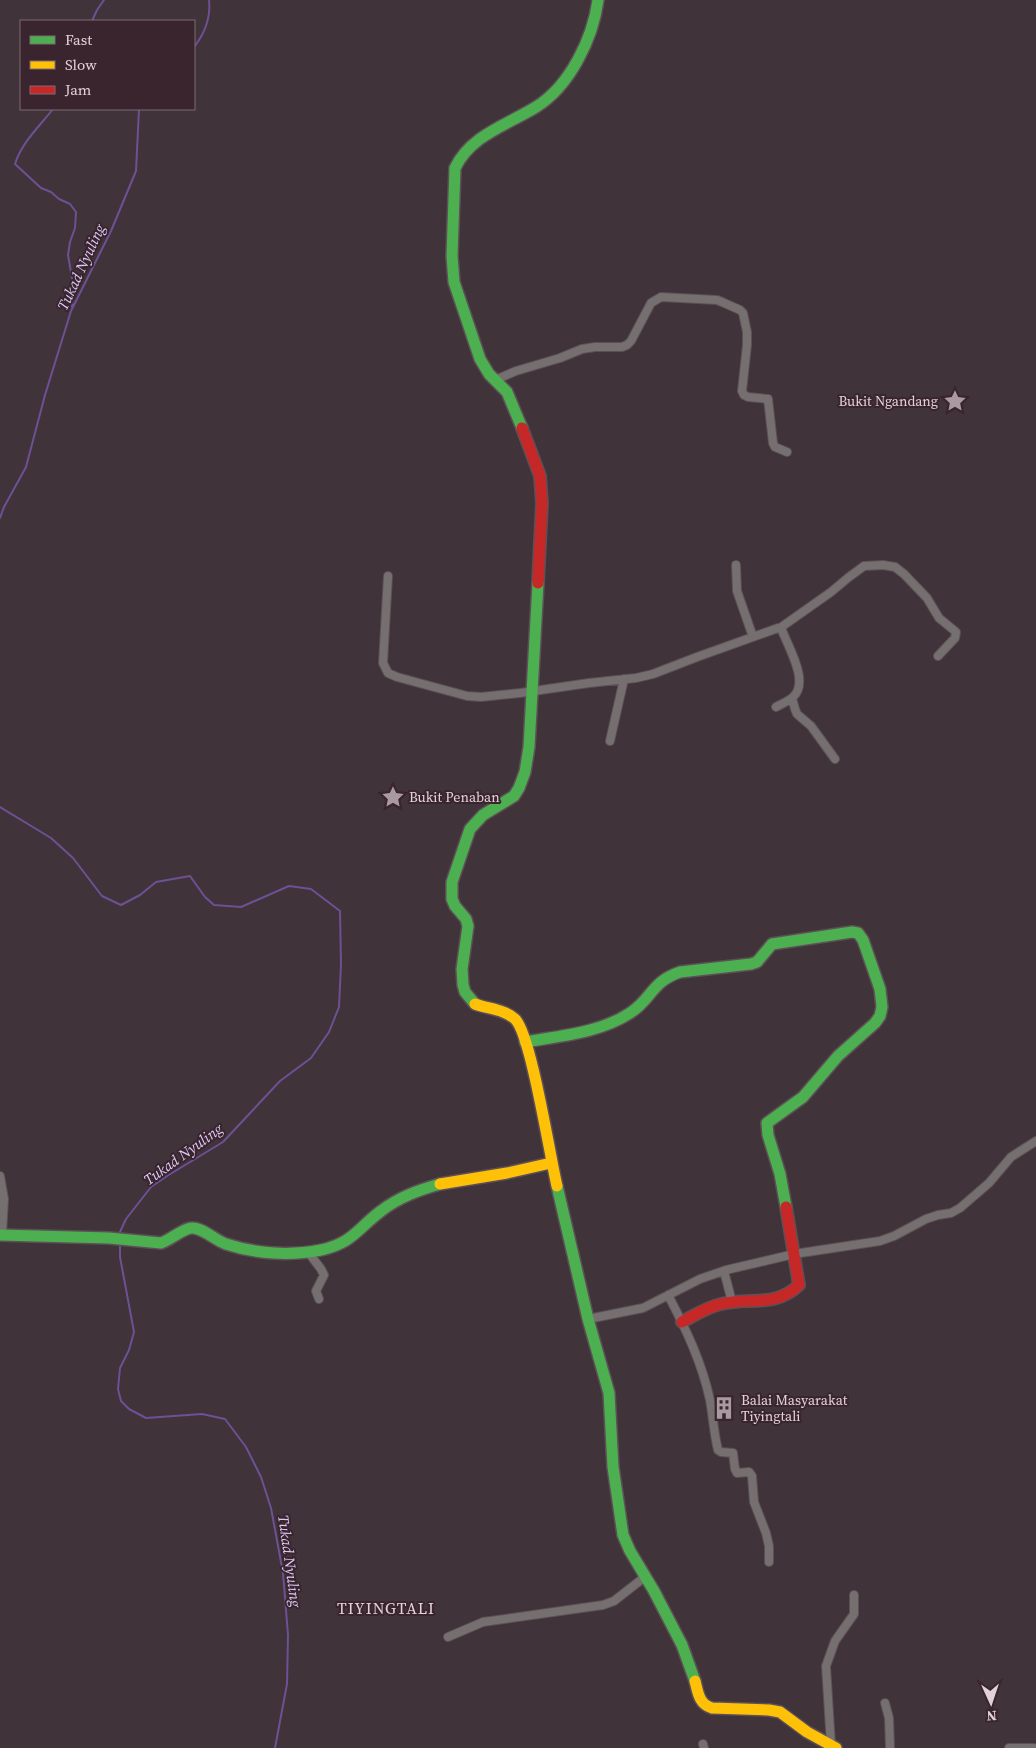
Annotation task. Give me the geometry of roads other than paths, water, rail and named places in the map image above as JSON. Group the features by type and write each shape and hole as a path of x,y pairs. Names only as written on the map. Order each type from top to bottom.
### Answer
{"street":[{"path":"598,0 592,28 573,66 554,94 519,117 482,137 464,150 455,168 452,256 454,282 480,359 507,392 518,415 537,465 542,488 541,545 529,747 525,772 514,796 483,815 470,829 452,882 451,893 455,906 466,919 468,926 462,969 465,992 474,1003 504,1012 513,1017 520,1028 525,1042 588,1318 609,1393 613,1467 623,1535 630,1551 646,1576 682,1645 700,1700 706,1706 719,1709 754,1709 780,1712 807,1732 834,1747"},
{"path":"496,380 516,371 560,358 588,347 613,348 627,345 652,303 661,296 717,300 740,310 743,314 747,332 747,345 742,391 748,397 768,398 773,444 780,450 787,452"},
{"path":"736,565 737,591 753,637"},
{"path":"388,576 383,662 388,673 467,696 497,696 653,674 697,656 780,628 832,592 848,577 864,566 883,565 895,567 927,598 939,618 956,632 955,638 938,656"},
{"path":"776,707 792,698 799,688 800,682 798,671 780,628"},
{"path":"610,740 624,679"},
{"path":"792,698 797,714 811,726 835,758"},
{"path":"525,1042 560,1036 616,1020 631,1013 645,1001 656,984 670,976 685,971 751,964 757,962 772,944 852,932 858,933 863,940 880,990 882,1008 880,1016 875,1023 838,1056 802,1097 767,1123 768,1136 780,1174 798,1288 769,1300 724,1303 711,1307 682,1322"},
{"path":"588,1318 643,1308 700,1279 724,1270 794,1254 880,1242 926,1219 951,1213 960,1208 979,1192 1011,1157 1036,1141"},
{"path":"0,1176 4,1199 1,1235 109,1238 161,1243 169,1241 187,1229 193,1228 242,1248 289,1254 308,1252 352,1238 385,1207 412,1193 456,1181 552,1163"},
{"path":"308,1252 324,1275 316,1291 319,1299"},
{"path":"724,1270 732,1302"},
{"path":"668,1295 689,1335 704,1376 710,1399 718,1450 733,1453 736,1472 749,1472 752,1476 754,1502 769,1546 769,1562"},
{"path":"448,1638 483,1622 604,1605 614,1601 646,1576"},
{"path":"834,1747 826,1666 835,1641 854,1614 854,1595"},
{"path":"884,1703 889,1718 890,1748"},
{"path":"1009,1748 1034,1748"}],"waterway":[{"path":"92,20 104,0"},
{"name":"Tukad Nyuling","path":"195,45 206,25 209,13 209,0"},
{"path":"52,110 26,142 15,164 41,188 70,204 76,212 75,228 68,255 73,284 72,307"},
{"name":"Tukad Nyuling","path":"0,518 26,467 45,395 71,311 111,231 136,171 139,110"},
{"name":"Tukad Nyuling","path":"0,807 51,838 73,858 102,896 121,905 140,895 156,882 190,876 205,897 214,905 241,907 289,886 311,889 340,911 341,964 339,1007 329,1032 311,1058 280,1081 223,1142 151,1187 126,1219 119,1234"},
{"name":"Tukad Nyuling","path":"120,1244 120,1257 134,1332 129,1350 120,1368 118,1389 121,1401 129,1409 146,1418 202,1414 225,1419 246,1447 261,1477 271,1508 283,1573 288,1635 287,1684 275,1748"}],"place":[{"name":"Bukit Ngandang","path":"955,401"},
{"name":"Bukit Penaban","path":"393,797"},
{"name":"Balai Masyarakat Tiyingtali","path":"724,1408"}],"district":[{"name":"TIYINGTALI","path":"386,1608"}]}
